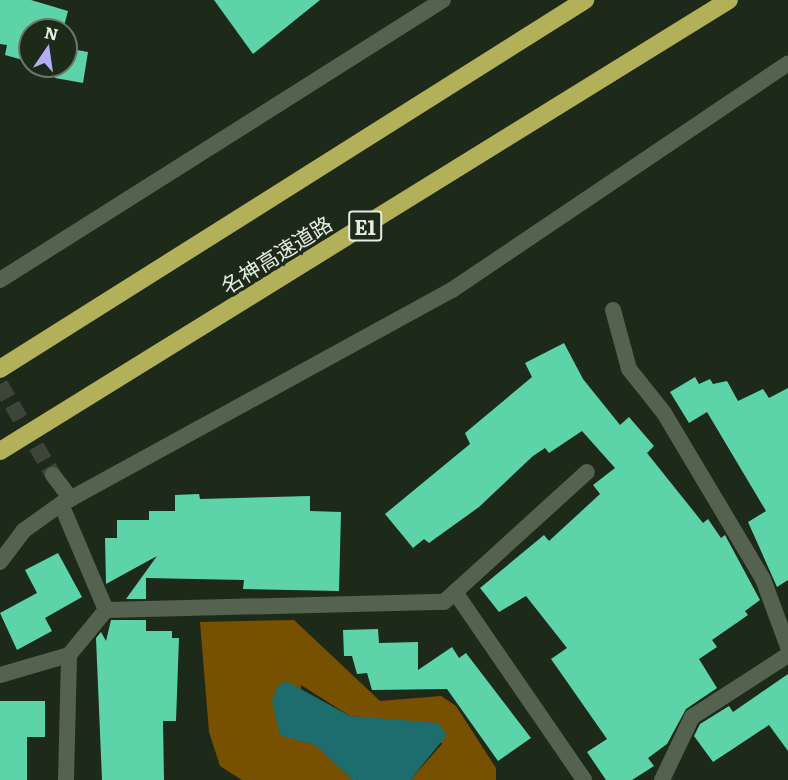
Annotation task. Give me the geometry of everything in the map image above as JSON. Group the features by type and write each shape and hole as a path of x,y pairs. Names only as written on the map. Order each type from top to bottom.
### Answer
{"highway":[{"path":"0,369 585,0"},
{"name":"名神高速道路","path":"0,451 729,0"}],"street":[{"path":"0,280 443,0"},
{"path":"0,562 23,531 66,502 452,290 788,63"},
{"path":"613,310 629,369 664,413 763,579 788,647"},
{"path":"0,675 69,655 106,610 444,602 587,472"},
{"path":"53,475 66,502 106,610"},
{"path":"455,592 584,780"},
{"path":"66,780 69,655"},
{"path":"662,780 692,717 788,655"}],"shaded area":[{"path":"294,620 380,701 441,696 456,706 496,768 496,780 410,780 442,744 422,723 350,716 301,685 298,740 316,745 353,780 242,780 220,766 209,732 200,622"}],"water":[{"path":"286,681 350,716 438,723 447,735 410,780 353,780 315,745 280,735 272,702 277,687"}],"building":[{"path":"0,0 31,0 68,11 66,18 18,18 18,59 5,55 7,45 0,44"},
{"path":"214,0 320,0 253,54"},
{"path":"78,50 88,52 83,83 55,78 78,78"},
{"path":"564,343 583,379 620,425 629,417 654,446 647,453 703,523 708,519 721,538 725,535 760,600 745,611 748,615 712,640 717,647 699,659 717,688 686,709 667,744 648,758 654,766 632,780 606,780 587,752 607,739 551,659 567,648 526,596 499,612 480,588 544,535 549,541 600,494 593,485 615,468 582,431 549,453 545,448 533,456 479,507 429,543 424,539 413,548 385,514 470,444 465,433 532,377 525,363"},
{"path":"695,377 699,384 710,379 713,384 727,381 738,401 763,389 769,398 788,388 788,580 777,587 748,522 766,511 707,412 689,423 670,392"},
{"path":"199,494 200,499 310,496 310,511 341,512 339,591 243,589 244,580 146,578 146,599 126,599 157,556 106,584 105,538 117,538 117,520 149,520 149,511 175,511 175,495"},
{"path":"58,553 82,597 45,618 52,631 17,650 0,613 37,593 25,570"},
{"path":"111,620 146,620 146,631 172,631 172,638 179,638 176,721 163,721 164,780 102,780 96,638 101,632 106,641"},
{"path":"378,629 379,643 418,642 418,670 452,647 459,658 466,653 531,738 498,761 447,689 372,690 367,673 357,674 352,656 344,656 343,630"},
{"path":"788,674 788,751 769,725 713,762 694,736 700,724 729,706 733,712"},
{"path":"0,701 45,701 45,737 27,737 27,780 0,780"}],"tunnel":[{"path":"0,384 53,475"}]}
